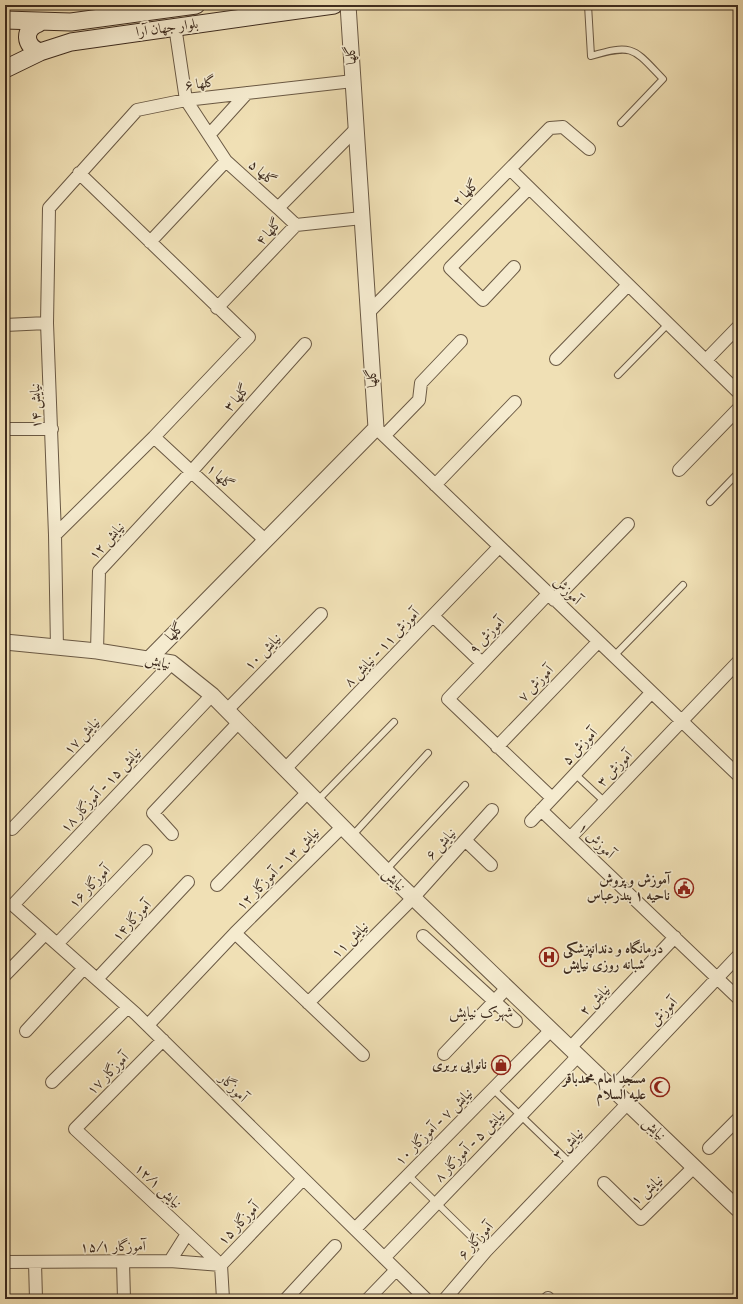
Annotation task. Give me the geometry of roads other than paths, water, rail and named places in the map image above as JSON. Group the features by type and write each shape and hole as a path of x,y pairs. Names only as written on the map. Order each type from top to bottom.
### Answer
{"main road":[{"name":"بلوار جهان آرا","path":"5,20 39,23 71,22 196,5"},
{"name":"بلوار جهان آرا","path":"5,69 40,52 71,42 175,26 334,5"},
{"path":"39,23 32,25 26,38 28,44 33,50 40,52"}],"street":[{"name":"گلها","path":"149,659 265,540 380,431 369,312 348,5"},
{"path":"175,26 186,100 226,161"},
{"name":"گلها ۶","path":"79,173 137,110 186,100 353,81"},
{"path":"209,135 247,93"},
{"name":"گلها ۲","path":"369,312 550,128 563,127 589,149"},
{"name":"گلها ۵","path":"150,242 226,161 278,208 356,129"},
{"path":"510,169 738,392"},
{"path":"56,535 154,437 249,337 79,173"},
{"name":"نیایش ۱۴","path":"57,648 56,535 48,323 49,208 79,173"},
{"path":"514,267 483,300 450,268 529,188"},
{"path":"278,208 296,225"},
{"name":"گلها ۴","path":"218,308 296,225 362,218"},
{"path":"556,359 628,285"},
{"path":"5,325 48,323"},
{"path":"706,360 738,327"},
{"path":"380,431 419,400 421,383 461,341"},
{"name":"گلها ۳","path":"191,472 305,344"},
{"path":"435,485 515,402"},
{"path":"679,470 738,409"},
{"path":"5,429 52,429"},
{"name":"آموزش","path":"380,431 613,657 738,775"},
{"name":"گلها ۱","path":"154,437 265,540"},
{"name":"نیایش ۱۲","path":"97,651 99,571 191,472"},
{"name":"آموزش ۹","path":"497,747 448,699 482,663 628,524"},
{"name":"آموزش ۱۱ - نیایش ۸","path":"285,769 499,547"},
{"name":"نیایش ۱۰","path":"227,710 321,614"},
{"path":"432,616 482,663"},
{"name":"آموزش ۷","path":"497,747 598,642"},
{"name":"نیایش","path":"6,643 97,651 172,663 212,695 413,898 738,1210"},
{"name":"آموزش ۳","path":"571,837 738,662"},
{"name":"نیایش ۱۷","path":"12,829 172,663"},
{"name":"آموزش ۵","path":"531,821 651,693"},
{"name":"نیایش ۱۵ - آموزگار ۱۸","path":"13,905 212,695"},
{"path":"172,834 153,813 239,722"},
{"path":"497,747 552,798"},
{"path":"217,885 312,797"},
{"name":"نیایش ۶","path":"413,898 492,810"},
{"name":"آموزش ۱","path":"541,810 738,998"},
{"name":"نیایش ۱۳ - آموزگار ۱۲","path":"148,1025 235,933 347,832"},
{"path":"465,840 491,865"},
{"name":"آموزگار ۱۶","path":"57,944 146,851"},
{"name":"آموزگار۱۴","path":"97,980 188,882"},
{"name":"نیایش ۱۱","path":"308,1003 413,898"},
{"name":"آموزگار","path":"13,905 148,1025 426,1299"},
{"path":"235,933 363,1055"},
{"path":"5,975 46,934"},
{"path":"423,936 516,1021"},
{"name":"نیایش ۲","path":"574,1052 675,937"},
{"name":"آموزش","path":"612,1089 738,956"},
{"path":"26,1031 84,968"},
{"path":"444,1054 507,988"},
{"path":"52,1082 128,1007"},
{"name":"نیایش ۷ - آموزگار ۱۰","path":"355,1229 551,1030"},
{"name":"آموزگار ۱۷","path":"75,1129 163,1040"},
{"name":"نیایش ۵ - آموزگار ۸","path":"384,1258 521,1115 574,1052"},
{"name":"نیایش ۳","path":"531,1205 628,1103"},
{"path":"709,1148 738,1119"},
{"name":"نیایش ۱۲/۱","path":"75,1129 221,1265"},
{"name":"نیایش ۱","path":"604,1183 641,1219 694,1167"},
{"name":"آموزگار ۱۵","path":"223,1299 221,1265 303,1179"},
{"name":"آموزگار ۶","path":"445,1299 486,1251 531,1205"},
{"path":"170,1261 188,1234"},
{"path":"286,1299 335,1246"},
{"name":"آموزگار ۱۵/۱","path":"5,1262 170,1261 221,1265"},
{"path":"35,1262 36,1299"},
{"path":"123,1262 124,1299"},
{"path":"368,1299 396,1270"}],"lane":[{"path":"588,5 591,56 610,50 628,49 638,54 663,79 621,123"},
{"path":"618,375 668,324"},
{"path":"710,502 738,473"},
{"path":"613,657 683,585"},
{"path":"312,797 394,722"},
{"path":"347,832 428,753"},
{"path":"575,774 605,802"},
{"path":"385,870 465,784"},
{"path":"493,1089 570,1163"},
{"path":"408,1175 486,1251"}],"place":[{"name":"آموزش و پروش ناحیه ۱ بندرعباس","path":"684,888"},
{"name":"درمانگاه و دندانپزشکی شبانه روزی نیایش","path":"549,957"},
{"name":"نانوایی بربری","path":"501,1065"},
{"name":"مسجد امام محمدباقر علیه السلام","path":"660,1087"}],"district":[{"name":"شهرک نیایش","path":"481,1012"}]}
